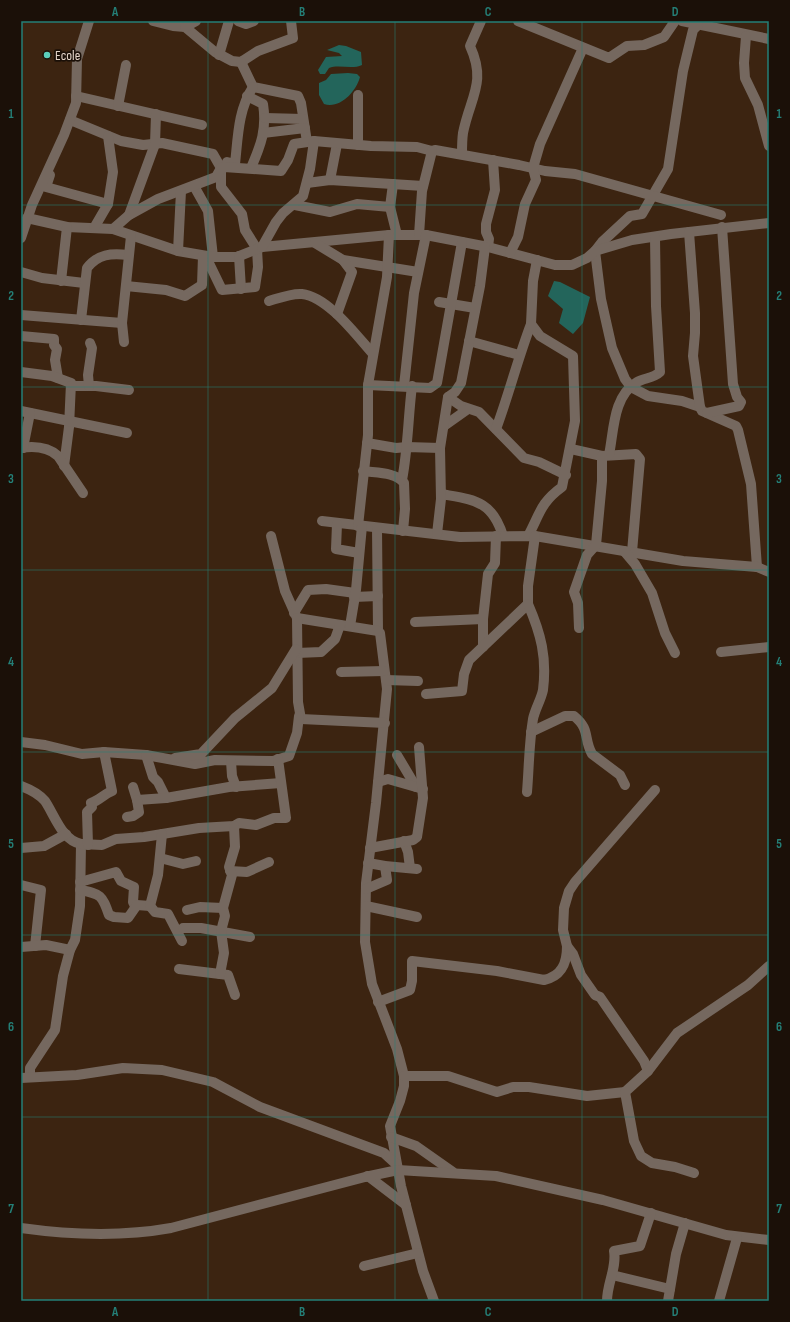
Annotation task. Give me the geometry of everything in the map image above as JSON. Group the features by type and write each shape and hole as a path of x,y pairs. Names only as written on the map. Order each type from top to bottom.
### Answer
{"street":[{"path":"21,238 27,218 57,152 76,104 77,59 89,21"},
{"path":"153,21 173,26 185,27 196,21"},
{"path":"219,55 229,21"},
{"path":"238,21 246,24 254,21"},
{"path":"185,27 219,55 232,61 241,62 258,51 293,38 291,21"},
{"path":"462,154 463,133 476,93 479,76 477,61 470,46 481,21"},
{"path":"518,21 609,58 627,46 644,45 664,37 675,21"},
{"path":"682,21 741,32 746,36 769,39"},
{"path":"27,218 68,227 114,229 178,252 207,256 240,256 260,248 393,235 423,235 486,247 555,265 572,265 587,258 630,216 642,214 652,194 668,169 683,72 693,30 698,25"},
{"path":"746,36 744,63 745,78 758,105 769,146"},
{"path":"510,253 518,237 525,204 536,180 533,168 540,144 583,48"},
{"path":"241,62 252,87"},
{"path":"118,106 126,65"},
{"path":"218,163 235,164 239,121 247,96 252,87"},
{"path":"207,256 222,290 255,287 260,248 276,222 303,196 307,183 310,141 298,96 252,87"},
{"path":"76,96 202,125"},
{"path":"247,96 263,104 265,118 263,141 252,168"},
{"path":"358,96 358,145"},
{"path":"129,215 155,144 156,114"},
{"path":"265,118 304,123"},
{"path":"70,120 121,141 136,144 162,143 213,154 218,163 221,187 242,214 245,230 260,248"},
{"path":"263,133 304,123"},
{"path":"94,228 108,204 113,172 108,136"},
{"path":"218,163 280,170 288,160 294,144 310,141 337,144 417,147 432,151 435,150 462,154 533,168 575,174 652,194 721,215"},
{"path":"330,180 337,144"},
{"path":"403,531 405,487 402,480 407,447 408,386 418,272 423,235 424,186 432,151"},
{"path":"57,152 46,187 108,204"},
{"path":"438,534 441,494 440,448 449,396 458,389 461,383 486,247 489,239 486,232 486,224 495,190 493,160"},
{"path":"114,229 129,215 158,199 216,177 218,163"},
{"path":"307,183 330,180 424,186"},
{"path":"350,626 359,553 368,385 393,235 390,207 393,184"},
{"path":"126,286 166,290 185,296 202,285 207,256 208,211 194,186"},
{"path":"178,252 181,191"},
{"path":"295,204 330,212 357,204 390,207"},
{"path":"595,251 632,240 769,223"},
{"path":"61,281 68,227"},
{"path":"703,410 739,406 741,402 737,396 733,384 722,228"},
{"path":"689,232 695,333 693,356 703,410"},
{"path":"124,342 122,323 131,236"},
{"path":"579,628 578,603 574,592 587,555 596,545 606,455 619,404 624,392 638,382 660,372 656,306 655,237"},
{"path":"368,385 430,388 437,383 462,242"},
{"path":"315,243 343,260 352,272 337,314"},
{"path":"595,251 601,299 612,348 625,379 631,387 648,396 682,401 736,426 751,484 757,567"},
{"path":"81,320 84,283 87,268 90,264 110,253 128,256"},
{"path":"240,256 241,289"},
{"path":"343,260 418,272"},
{"path":"496,429 516,371 519,355 531,324 533,281 536,260"},
{"path":"21,272 42,278 84,283"},
{"path":"269,301 301,294 326,305 337,314 373,354"},
{"path":"439,302 475,308"},
{"path":"21,316 122,323"},
{"path":"527,792 531,732 534,717 543,691 544,655 540,632 528,604 531,536 540,509 554,493 562,487 566,475 575,421 573,356 540,336 531,324"},
{"path":"21,336 54,339 54,345 57,349 55,360 58,378"},
{"path":"468,341 519,355"},
{"path":"89,386 88,375 92,348 90,344"},
{"path":"21,372 69,381 71,386 70,422 64,466"},
{"path":"71,386 89,386 129,390"},
{"path":"434,386 449,396 455,404 479,412 524,458 539,462 566,475"},
{"path":"444,426 468,409"},
{"path":"83,493 52,452 35,447 22,448 25,412 127,433"},
{"path":"366,443 396,448 440,448"},
{"path":"570,449 606,455 636,454 640,459 628,551 652,593 665,633 675,653"},
{"path":"363,471 388,474 402,480"},
{"path":"441,494 481,503 489,508 500,526 495,563 488,574 483,619 482,647"},
{"path":"322,521 460,537 531,536 596,545 683,561 757,567 769,572"},
{"path":"338,524 336,550 359,553"},
{"path":"377,528 378,631 380,633 387,689 368,863 365,942 370,974 378,1002 397,1049 404,1076 404,1086 400,1101 390,1126 391,1137 418,1253 434,1301"},
{"path":"21,742 45,745 82,754 104,752 146,755 194,764 215,760 231,761 278,759 289,756 297,733 299,716 295,615 285,591 271,536"},
{"path":"295,615 308,590 326,589 355,595 378,596"},
{"path":"426,694 462,691 464,674 469,660 528,604"},
{"path":"295,615 340,625 378,631"},
{"path":"415,622 483,619"},
{"path":"297,650 321,652 335,639 340,625"},
{"path":"721,652 769,647"},
{"path":"167,759 202,754 235,718 272,688 297,650"},
{"path":"341,672 418,681"},
{"path":"299,716 303,719 384,723"},
{"path":"531,732 566,716 574,716 581,722 587,733 592,754 620,775 625,785"},
{"path":"370,848 417,837 420,788 419,747"},
{"path":"104,752 112,792 103,794 98,801 91,803 92,807 86,812 75,940 70,950 64,976 55,1030 30,1068 26,1078 78,1075 123,1068 162,1070 213,1082 260,1107 384,1154 397,1167"},
{"path":"146,755 152,777 158,782 166,798"},
{"path":"397,755 420,788"},
{"path":"21,786 31,790 44,800 66,834 74,842 102,845 116,839 144,838 162,834 234,826 239,823 256,825 274,818 286,818 278,759"},
{"path":"231,761 232,776 236,786"},
{"path":"378,782 388,779 420,788"},
{"path":"136,800 166,798 236,786 281,782"},
{"path":"127,817 133,816 139,812 133,787"},
{"path":"378,1002 410,990 412,981 412,961 496,971 544,980 550,978 563,968 567,961 567,946 563,930 564,908 569,891 575,882 655,790"},
{"path":"220,974 224,953 221,931 225,916 222,908 232,875 229,867 235,847 234,826"},
{"path":"21,848 44,846 66,834"},
{"path":"150,906 156,888 162,834"},
{"path":"368,863 413,868 404,841"},
{"path":"160,858 183,864 196,861"},
{"path":"230,870 247,872 269,862"},
{"path":"366,889 387,880 385,866"},
{"path":"116,872 121,880 134,887 133,902 135,906 132,914 128,918 114,918 109,915 103,898 97,893 80,886 116,872"},
{"path":"21,885 41,890 35,946"},
{"path":"135,906 137,904 150,906 155,912 168,914 182,941"},
{"path":"366,906 418,917"},
{"path":"187,910 200,908 222,908"},
{"path":"183,928 201,928 250,937"},
{"path":"21,946 46,945 70,950"},
{"path":"567,946 573,954 581,975 595,995 600,997 644,1062 648,1071"},
{"path":"404,1076 448,1076 498,1092 513,1087 529,1087 587,1096 625,1092 648,1071 677,1033 748,986 769,966"},
{"path":"179,969 228,975 235,995"},
{"path":"625,1092 634,1141 641,1156 652,1163 675,1167 694,1173"},
{"path":"391,1137 416,1146 453,1173"},
{"path":"21,1228 57,1234 141,1233 171,1228 397,1167 503,1178 651,1213 737,1238 769,1240"},
{"path":"368,1176 406,1205"},
{"path":"608,1301 615,1266 614,1251 640,1246 651,1213"},
{"path":"668,1301 684,1223"},
{"path":"720,1301 737,1238"},
{"path":"364,1266 418,1253"},
{"path":"612,1276 670,1289"}],"water":[{"path":"339,45 361,52 362,65 354,67 333,67 329,68 325,74 320,74 318,70 326,57 342,56 339,53 327,50"},
{"path":"331,74 357,74 360,77 355,88 341,102 330,105 324,104 319,95 319,83 326,80"},
{"path":"554,281 560,282 590,297 583,323 573,334 559,323 563,309 548,296"}],"place":[{"name":"Ecole","path":"47,55"}]}
